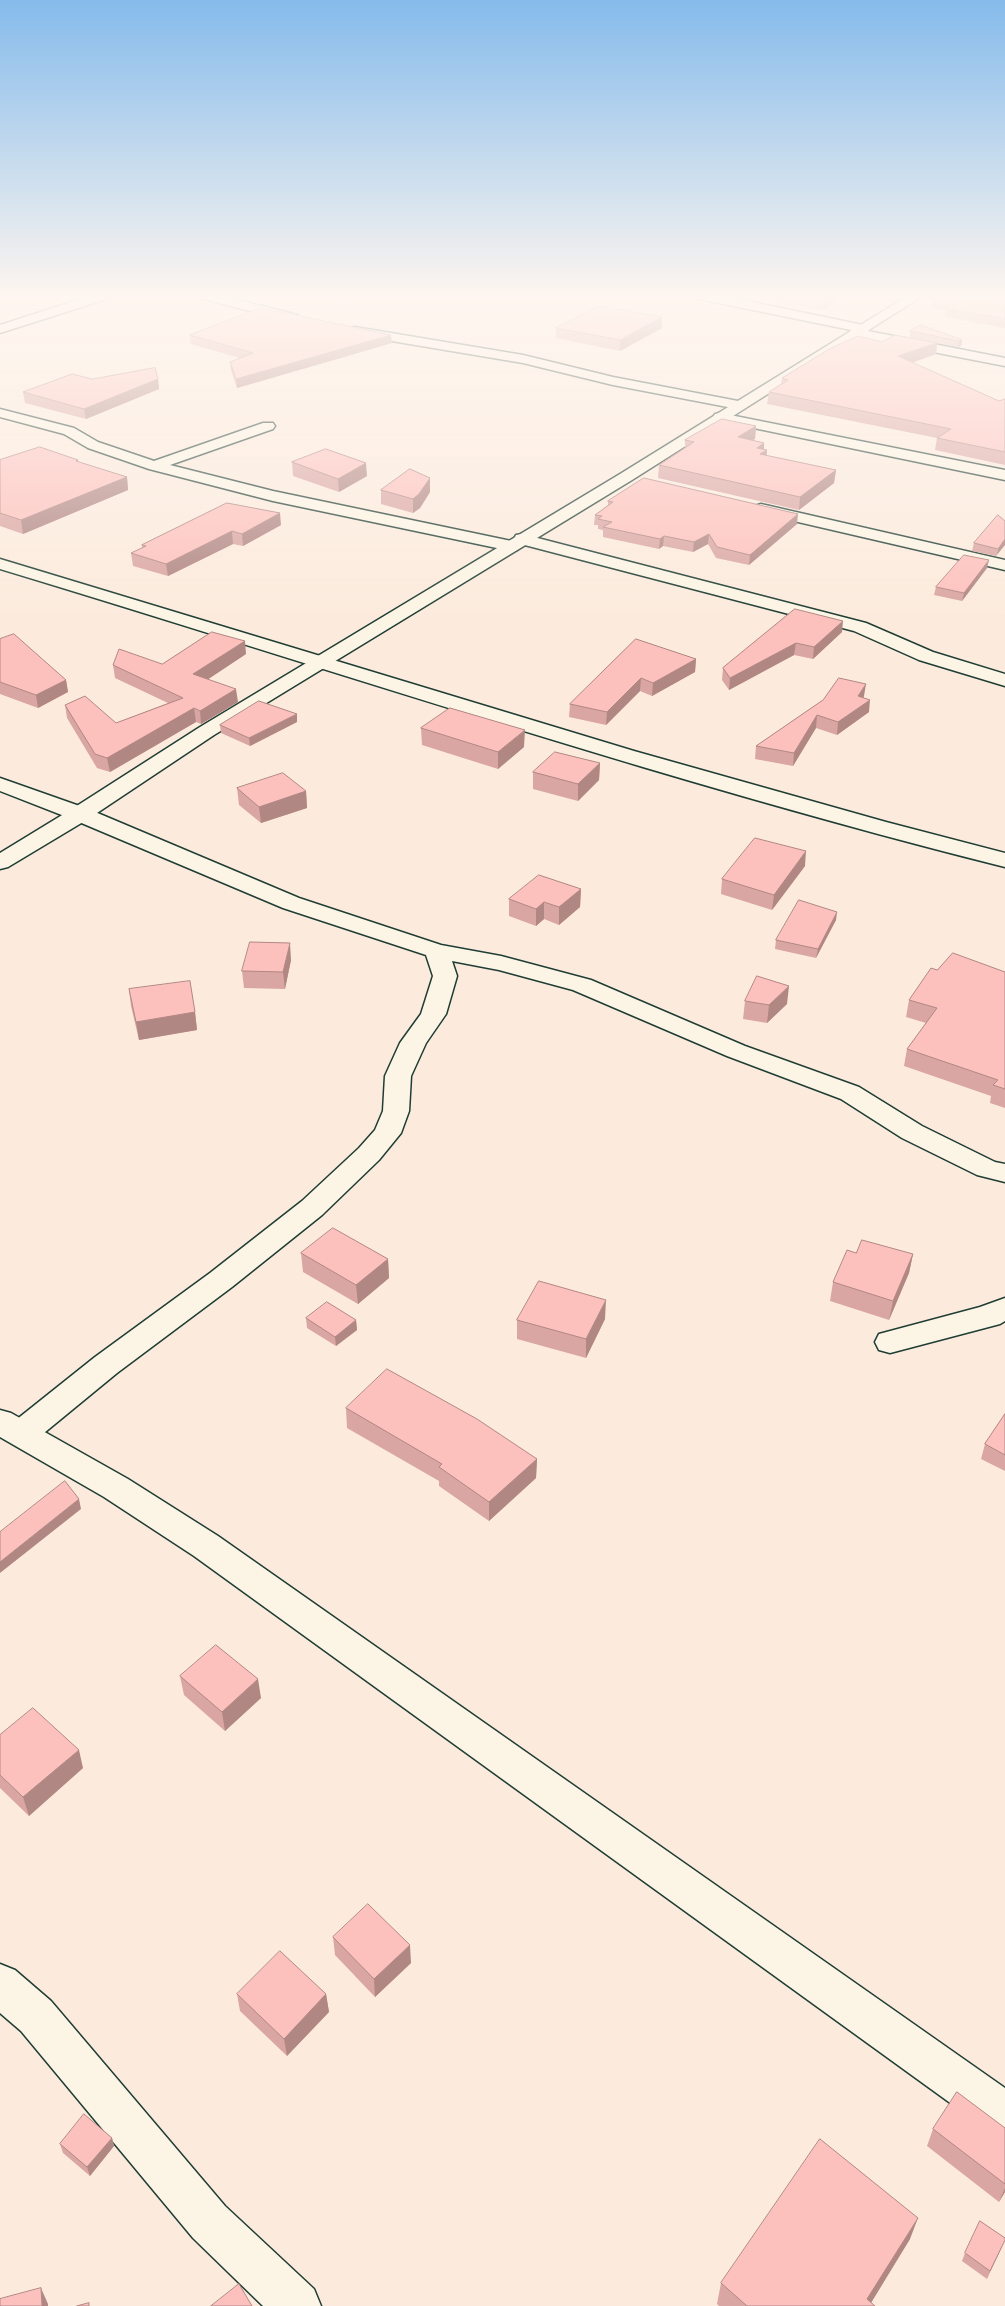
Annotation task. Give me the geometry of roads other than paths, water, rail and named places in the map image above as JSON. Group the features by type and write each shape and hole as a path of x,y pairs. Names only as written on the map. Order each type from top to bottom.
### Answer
{"street":[{"path":"726,403 738,405"},
{"path":"0,862 80,814 207,731 626,477 742,403"},
{"path":"0,413 69,431 93,445 154,466 273,496 516,543 860,627 926,656 1005,680"},
{"path":"720,417 1005,475"},
{"path":"154,466 268,426"},
{"path":"626,477 645,481"},
{"path":"750,506 1005,565"},
{"path":"0,564 319,663 885,830 1005,860"},
{"path":"0,784 80,814 291,903 436,951 501,962 582,985 736,1050 850,1093 912,1132 987,1169 1005,1173"},
{"path":"436,951 445,976 433,1014 414,1043 398,1076 396,1111 387,1133 381,1140 312,1208 220,1280 106,1365 11,1427 116,1488 206,1546 1005,2115"},
{"path":"890,1342 989,1316 1005,1309"},
{"path":"0,1985 36,2016 208,2222 297,2306"}]}
